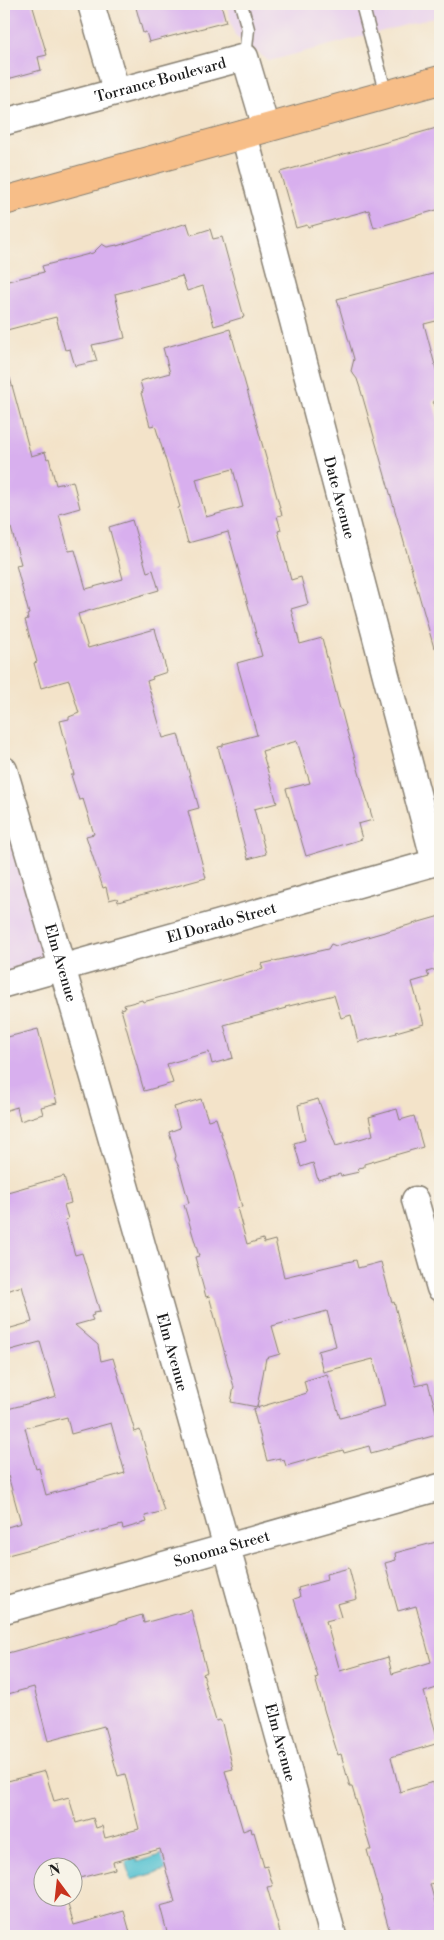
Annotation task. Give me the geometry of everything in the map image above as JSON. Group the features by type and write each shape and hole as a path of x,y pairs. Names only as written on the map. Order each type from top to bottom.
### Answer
{"main road":[{"path":"4,201 440,80"}],"street":[{"path":"91,4 116,90"},
{"name":"Torrance Boulevard","path":"4,122 246,56 255,131"},
{"name":"Date Avenue","path":"255,131 438,862"},
{"name":"Elm Avenue","path":"4,770 228,1546 334,1936"},
{"name":"El Dorado Street","path":"4,984 438,862"},
{"path":"415,1200 440,1288"},
{"name":"Sonoma Street","path":"4,1610 440,1487"}],"lane":[{"path":"241,4 248,29 246,56"},
{"path":"362,4 386,94"}],"shaded area":[{"path":"226,4 440,4 440,16 269,61 235,35"},
{"path":"4,770 63,967 4,984"}],"water":[{"path":"163,1854 169,1869 131,1880 126,1861 136,1858 137,1862"}],"building":[{"path":"4,4 32,4 47,55 38,57 41,70 4,80"},
{"path":"135,4 221,4 226,22 149,42 146,32 143,33"},
{"path":"440,127 440,209 374,228 369,210 308,227 307,225 296,228 280,172"},
{"path":"187,223 191,235 210,229 213,239 222,237 244,317 214,326 203,286 187,291 182,276 115,294 125,338 92,345 97,361 75,366 70,349 65,350 56,317 7,330 4,318 4,282 44,272 42,266 93,253 102,244 107,247 117,246"},
{"path":"440,272 440,320 424,324 440,384 440,399 433,401 440,427 440,647 434,648 361,391 357,379 351,371 354,359 337,299"},
{"path":"230,329 282,515 277,516 281,530 278,531 291,580 301,577 308,604 291,609 300,644 322,638 340,709 373,820 358,824 362,839 306,856 286,789 310,783 297,741 262,751 277,803 254,809 266,854 248,859 218,747 257,735 237,663 262,656 228,532 188,543 178,508 180,507 155,425 150,426 141,393 143,392 140,381 170,373 163,348","holes":["233,469 243,507 206,517 196,479"]},
{"path":"10,378 31,456 45,452 47,459 49,458 56,485 73,481 80,508 59,514 69,551 75,550 86,589 123,579 109,527 132,520 147,572 153,570 159,590 78,614 88,648 155,629 167,672 152,677 153,679 147,681 163,738 178,734 199,808 188,811 206,878 118,902 117,898 109,900 106,887 103,888 86,836 94,834 83,799 79,800 71,775 74,775 60,721 69,719 69,717 79,713 69,680 41,688 34,663 37,662 25,620 28,619 27,615 29,614 16,565 21,564 11,528 4,530 4,379"},
{"path":"440,916 440,968 427,972 429,977 412,982 424,1024 397,1033 358,1042 351,1015 341,1018 334,995 224,1025 233,1058 212,1064 209,1052 167,1064 173,1083 144,1091 121,1009 125,1008 124,1005 142,1000 143,1002 263,969 261,964 328,949 331,944 336,946"},
{"path":"38,1029 57,1103 41,1107 43,1114 20,1121 17,1107 4,1111 4,1038"},
{"path":"201,1099 208,1120 216,1118 231,1165 242,1207 237,1208 247,1244 263,1239 264,1243 275,1240 284,1277 356,1260 358,1268 381,1262 392,1303 394,1302 416,1386 428,1383 440,1426 440,1434 371,1453 369,1446 344,1453 343,1450 286,1466 284,1460 280,1461 280,1458 267,1461 253,1409 307,1393 304,1381 327,1374 340,1418 385,1406 373,1359 323,1372 318,1351 336,1346 327,1311 272,1326 280,1354 266,1358 257,1407 231,1402 234,1387 209,1296 206,1297 195,1257 199,1256 184,1205 189,1203 175,1159 176,1156 169,1132 180,1128 174,1107"},
{"path":"318,1099 336,1146 373,1135 369,1117 397,1109 400,1120 414,1116 423,1147 364,1164 364,1167 358,1168 359,1172 341,1176 340,1174 318,1180 313,1163 301,1167 294,1143 305,1140 298,1105"},
{"path":"64,1176 71,1203 64,1205 68,1219 65,1220 75,1255 82,1253 100,1312 93,1313 94,1315 91,1316 93,1320 75,1325 98,1345 101,1361 113,1358 135,1432 140,1430 164,1511 145,1516 147,1522 123,1529 122,1525 4,1556 4,1528 21,1523 4,1461 4,1410 56,1396 40,1342 7,1351 4,1330 32,1322 22,1286 4,1292 4,1193","holes":["67,1417 71,1434 111,1423 125,1473 46,1495 39,1468 36,1469 25,1428"]},
{"path":"440,1541 440,1687 424,1692 439,1743 391,1757 400,1792 433,1782 440,1808 440,1881 430,1884 440,1921 440,1936 391,1936 367,1850 371,1850 341,1754 338,1755 325,1713 315,1678 318,1677 294,1599 300,1597 298,1588 327,1580 326,1574 349,1568 357,1599 337,1604 341,1617 326,1621 340,1671 388,1657 392,1674 431,1662 416,1606 398,1611 385,1563 396,1560 395,1553"},
{"path":"191,1610 207,1672 203,1674 204,1681 216,1721 220,1720 222,1723 233,1769 225,1771 243,1831 251,1828 252,1833 254,1832 264,1867 267,1866 273,1886 267,1887 281,1936 168,1936 160,1906 175,1902 160,1849 113,1862 115,1869 82,1877 82,1858 32,1858 32,1908 69,1908 74,1925 124,1911 131,1936 4,1936 4,1782 45,1771 54,1801 69,1797 76,1823 93,1818 96,1828 102,1826 105,1838 139,1829 125,1774 118,1776 104,1726 48,1741 34,1687 4,1695 4,1654 142,1615 144,1623"}]}
